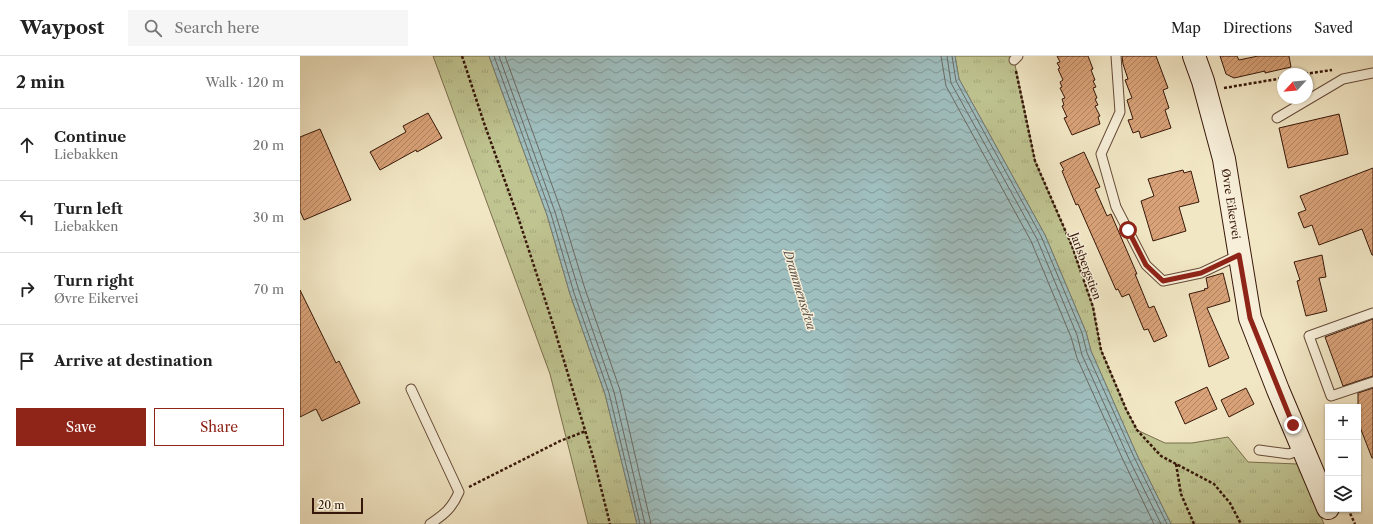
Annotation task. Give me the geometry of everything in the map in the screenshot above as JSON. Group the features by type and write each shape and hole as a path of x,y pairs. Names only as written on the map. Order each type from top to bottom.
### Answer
{"main road":[{"name":"Øvre Eikervei","path":"1194,56 1203,81 1224,159 1250,318 1278,390 1325,501"},
{"name":"Øvre Eikervei","path":"1330,512 1335,524"}],"lane":[{"path":"1116,56 1120,112 1100,154 1116,207 1146,265 1163,281 1201,273 1239,255"},
{"path":"1277,118 1343,79 1373,73"},
{"path":"1373,313 1310,336 1331,396 1373,382"},
{"path":"411,389 459,492 454,504 440,518 430,524"},
{"path":"1259,450 1289,454 1303,449"}],"path":[{"path":"462,56 484,123 519,220 551,318 586,431 610,524"},
{"name":"Jarlsbergstien","path":"1016,58 1035,161 1072,246 1092,307 1101,350 1126,409 1137,430 1161,456 1214,484 1230,503 1241,524"},
{"path":"1223,88 1277,79"},
{"path":"1221,82 1225,96"},
{"path":"459,492 560,441 586,431"},
{"path":"1176,464 1181,494 1194,524"},
{"path":"1349,512 1355,524"}],"green space":[{"path":"433,56 489,56 547,215 570,294 605,394 637,524 588,524 550,374"},
{"path":"955,56 1011,56 1014,60 1035,161 1072,246 1093,307 1101,350 1126,409 1137,430 1165,443 1192,443 1228,437 1248,462 1298,464 1324,524 1171,524 1137,455 1091,351 1086,332 1045,235 959,79"}],"water":[{"name":"Drammenselva","path":"489,56 955,56 959,79 1045,235 1086,332 1091,351 1137,455 1171,524 637,524 605,394 570,294 547,215"}],"building":[{"path":"1057,56 1088,56 1095,80 1093,81 1096,87 1093,88 1098,105 1095,106 1100,116 1098,117 1100,124 1072,135 1064,118 1067,117 1062,106 1064,105 1062,99 1065,98 1060,88 1062,87 1060,82 1063,80 1058,69 1060,68 1057,63 1060,62"},
{"path":"1122,56 1156,56 1168,88 1163,90 1169,108 1165,110 1171,128 1141,138 1139,131 1133,133 1128,120 1133,119 1127,100 1132,98 1125,80 1128,79"},
{"path":"1220,56 1237,56 1239,60 1258,56 1289,56 1291,67 1277,68 1277,70 1265,73 1265,71 1234,78 1226,74"},
{"path":"428,113 442,138 417,152 416,150 380,170 370,152 406,132 403,126"},
{"path":"1339,114 1348,154 1288,168 1279,128"},
{"path":"320,129 351,200 304,220 300,211 300,137"},
{"path":"1084,152 1100,187 1095,189 1107,216 1111,214 1137,274 1135,274 1149,308 1154,306 1167,336 1154,342 1148,329 1144,330 1129,294 1122,297 1118,289 1116,290 1078,204 1076,205 1062,171 1064,170 1060,163"},
{"path":"1373,168 1373,255 1362,229 1319,245 1312,225 1304,228 1298,213 1306,210 1300,196"},
{"path":"1183,170 1184,173 1191,171 1199,202 1179,207 1186,231 1153,241 1141,201 1154,196 1148,179"},
{"path":"1322,255 1326,277 1319,278 1327,311 1306,316 1297,281 1300,280 1294,262"},
{"path":"1223,273 1230,301 1207,308 1229,358 1209,367 1189,294 1205,290 1204,289 1208,288 1206,278"},
{"path":"300,290 336,363 339,361 360,403 322,421 316,409 300,417"},
{"path":"1373,319 1373,376 1343,386 1325,337"},
{"path":"1207,387 1217,409 1185,424 1175,402"},
{"path":"1246,388 1254,404 1229,417 1221,400"},
{"path":"1373,388 1373,458 1361,430 1361,404 1358,404 1358,393"}],"route":[{"path":"1128,230 1146,265 1163,281 1201,273 1239,255 1250,318 1293,425"}]}
